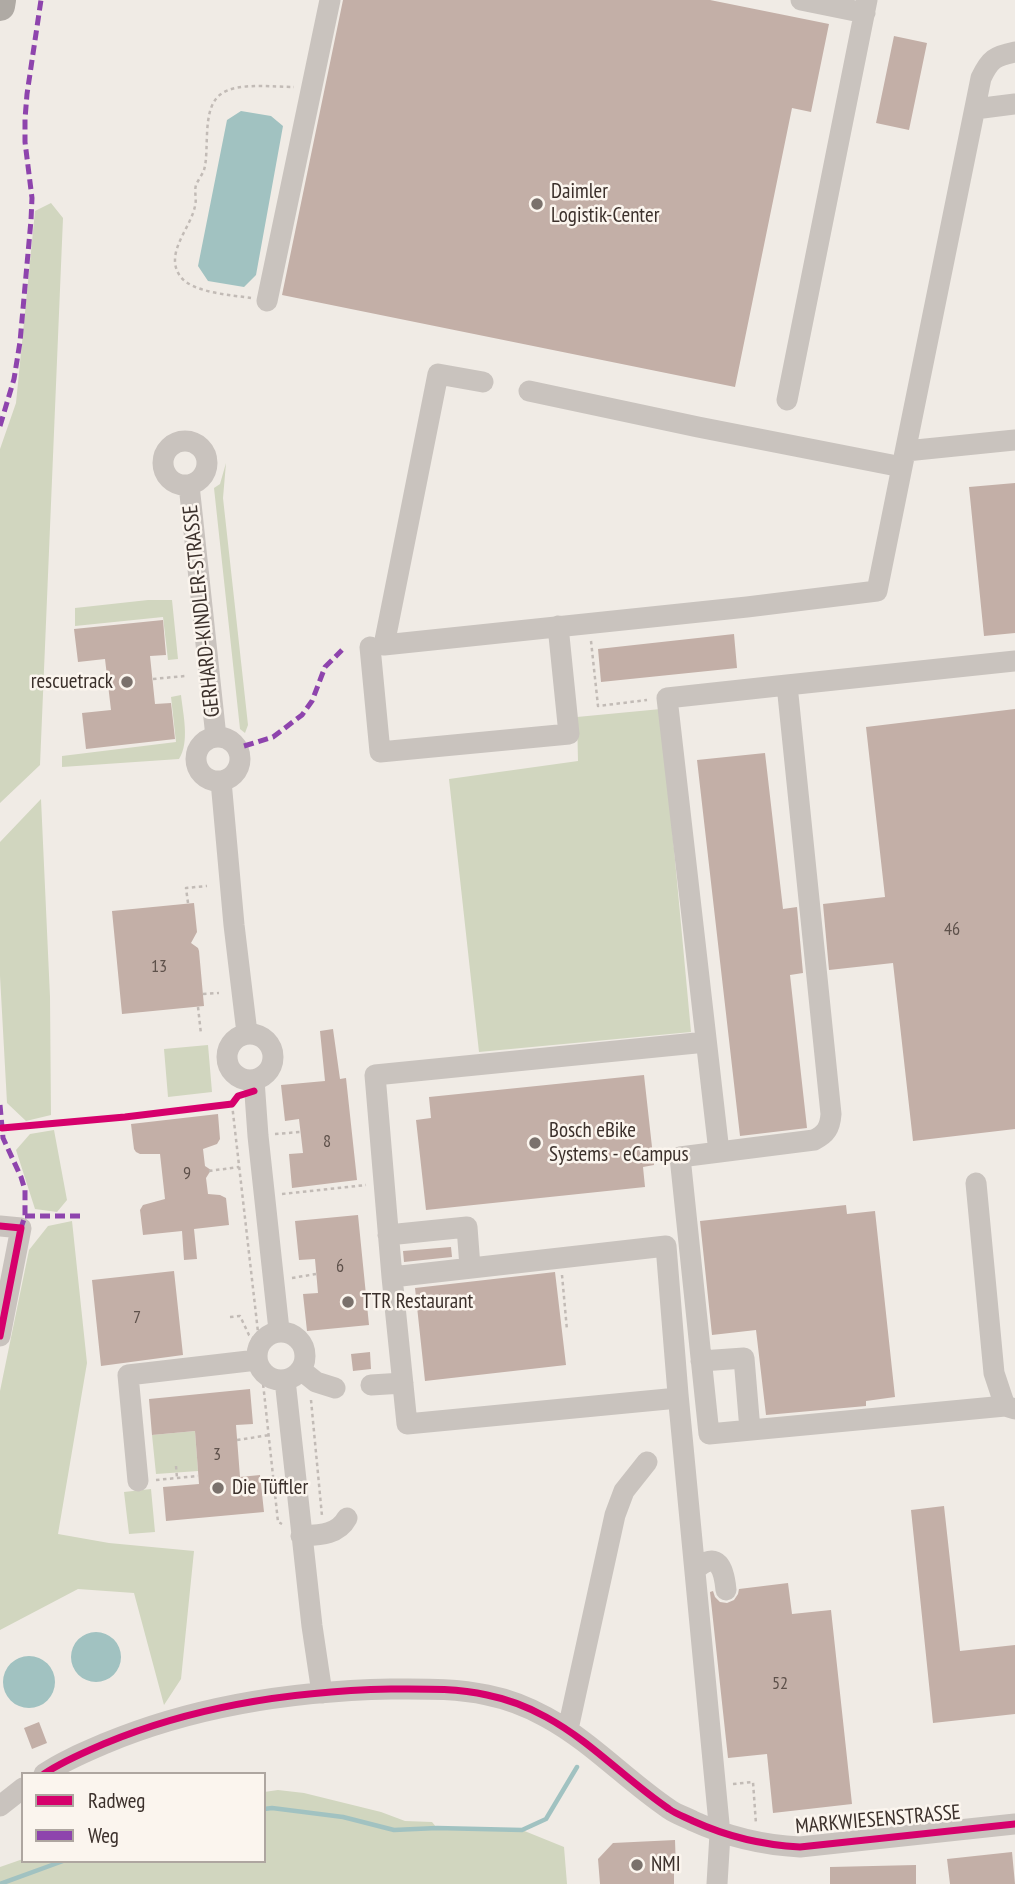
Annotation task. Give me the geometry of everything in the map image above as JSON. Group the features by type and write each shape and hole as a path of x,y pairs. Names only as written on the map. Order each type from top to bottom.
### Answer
{"highway":[{"path":"0,6 1,0"}],"street":[{"path":"267,301 330,0"},
{"path":"787,400 866,7 801,0"},
{"path":"483,382 438,374 384,645 877,591 981,78 986,66 993,59 1015,52"},
{"path":"975,108 1015,104"},
{"path":"530,391 698,427 904,459 1015,440"},
{"name":"GERHARD-KINDLER-STRASSE","path":"189,485 215,737"},
{"path":"370,647 380,752 569,734 558,626"},
{"path":"719,1152 667,698 1015,662"},
{"path":"709,1434 680,1157 814,1140 825,1134 831,1125 787,685"},
{"name":"GERHARD-KINDLER-STRASSE","path":"215,737 233,743 240,756 234,775 221,781 206,778 196,761 202,744 215,737"},
{"path":"221,781 247,1033"},
{"path":"247,1033 259,1035 267,1041 273,1057 266,1074 254,1080 240,1078 228,1065 229,1047 234,1040 247,1033"},
{"path":"678,1398 407,1424 375,1075 706,1042"},
{"path":"254,1080 279,1330"},
{"path":"682,1435 1010,1407 994,1373 976,1183"},
{"path":"0,1226 21,1228 0,1336"},
{"path":"388,1235 467,1227 470,1267"},
{"path":"392,1277 666,1246 720,1834 716,1884"},
{"path":"252,1361 258,1346 267,1335 279,1330 300,1340 305,1350 305,1361 298,1376 291,1432 297,1530 322,1693"},
{"path":"701,1362 744,1358 750,1430"},
{"path":"138,1481 128,1374 252,1361 267,1376 276,1380 298,1376 335,1388"},
{"path":"371,1385 403,1383"},
{"path":"568,1729 615,1515 624,1491 646,1462"},
{"path":"297,1530 318,1535 338,1530 347,1518"},
{"path":"695,1570 702,1564 719,1564 724,1572 726,1590"},
{"name":"MARKWIESENSTRASSE","path":"48,1772 80,1754 155,1725 235,1705 322,1693 431,1688 488,1695 542,1715 585,1741 670,1811 720,1834 773,1846 800,1847 1015,1824"},
{"path":"0,1806 13,1792"}],"path":[{"path":"267,301 207,291 191,285 180,276 175,262 178,244 195,207 195,187 204,170 208,119 214,101 222,93 239,87 312,87"},
{"path":"588,624 598,706 667,698"},
{"path":"153,679 185,676"},
{"path":"188,903 186,888 207,886"},
{"path":"203,995 219,993"},
{"path":"198,1007 201,1034"},
{"path":"232,1104 258,1332 249,1345 255,1376 263,1383 278,1522 297,1530 311,1526 323,1516 298,1376"},
{"path":"258,1136 300,1132"},
{"path":"209,1171 239,1167"},
{"path":"265,1196 367,1184"},
{"path":"561,1258 568,1330"},
{"path":"274,1280 316,1274"},
{"path":"230,1317 240,1315 253,1338"},
{"path":"237,1440 291,1432"},
{"path":"176,1466 177,1478"},
{"path":"138,1481 198,1476"},
{"path":"715,1787 753,1782 758,1842"}],"green space":[{"path":"51,203 63,218 40,765 0,803 0,449 16,403 35,211"},
{"path":"226,463 223,498 248,725 245,733 240,729 214,488 220,484"},
{"path":"172,600 178,659 168,660 163,617 75,626 75,608"},
{"path":"181,695 185,736 179,759 62,767 62,756 176,742 171,697"},
{"path":"661,709 691,1032 479,1052 449,779 578,761 577,717"},
{"path":"41,799 50,997 51,1115 26,1121 7,1103 0,976 0,842"},
{"path":"208,1045 212,1092 168,1097 164,1049"},
{"path":"54,1130 67,1200 57,1212 35,1209 16,1150 30,1134"},
{"path":"72,1221 87,1363 58,1534 109,1543 194,1551 181,1679 164,1705 134,1593 78,1589 0,1630 0,1391 29,1250 48,1226"},
{"path":"195,1431 198,1471 156,1474 152,1435"},
{"path":"151,1489 155,1532 129,1534 124,1492"},
{"path":"278,1790 304,1793 381,1812 405,1821 432,1822 437,1828 522,1830 564,1847 567,1884 0,1884 0,1867 21,1860 21,1863 266,1863 266,1792"}],"water":[{"path":"241,111 271,116 283,126 256,275 244,287 208,281 198,266 227,120"},
{"path":"96,1632 114,1639 121,1657 114,1675 96,1682 78,1675 71,1657 78,1639"},
{"path":"29,1656 39,1658 47,1664 53,1672 53,1692 47,1700 39,1706 29,1708 19,1706 11,1700 5,1692 3,1682 5,1672 11,1664 19,1658"}],"building":[{"name":"Daimler Logistik-Center","path":"343,0 710,0 829,24 811,112 792,108 735,387 282,295"},
{"path":"894,36 927,43 909,130 876,123"},
{"path":"1015,483 1015,633 984,636 969,487"},
{"path":"163,620 166,655 150,656 155,704 171,703 175,739 86,749 82,713 111,710 105,659 78,662 74,629"},
{"path":"734,634 737,668 601,682 598,649"},
{"path":"1015,709 1015,1129 913,1141 893,963 829,970 823,904 885,897 866,727"},
{"path":"765,753 783,909 797,907 803,973 790,975 807,1128 740,1136 697,760"},
{"path":"194,903 197,932 191,943 199,951 204,1006 122,1014 112,911"},
{"path":"333,1029 340,1079 346,1078 357,1180 292,1188 289,1154 303,1153 299,1119 285,1121 281,1085 325,1081 320,1031"},
{"name":"Bosch eBike Systems - eCampus","path":"644,1075 654,1165 643,1167 645,1187 426,1210 416,1120 431,1118 429,1097"},
{"path":"218,1114 220,1139 217,1144 203,1149 205,1166 211,1170 206,1178 208,1194 226,1198 229,1225 194,1229 197,1259 184,1260 182,1231 143,1235 140,1210 143,1205 165,1199 160,1154 136,1152 131,1124"},
{"path":"846,1205 847,1214 875,1211 895,1397 866,1401 866,1406 766,1415 756,1330 712,1335 700,1221"},
{"path":"358,1215 369,1325 307,1331 303,1294 318,1293 315,1259 299,1260 295,1221"},
{"path":"451,1247 452,1257 404,1262 403,1251"},
{"path":"174,1271 183,1355 101,1366 92,1280"},
{"path":"555,1272 566,1365 425,1381 415,1288"},
{"path":"370,1352 371,1369 353,1371 351,1354"},
{"path":"250,1389 253,1424 236,1425 240,1477 260,1475 264,1512 166,1521 163,1487 199,1484 195,1431 152,1435 149,1399"},
{"path":"944,1506 960,1651 1015,1645 1015,1714 933,1723 911,1510"},
{"path":"788,1583 792,1614 831,1610 852,1804 773,1813 767,1754 728,1758 710,1592 713,1591 720,1602 727,1603 734,1600 739,1589"},
{"path":"39,1722 47,1743 32,1749 24,1728"},
{"name":"NMI","path":"675,1840 674,1884 600,1884 598,1859 613,1843"},
{"path":"1012,1852 1015,1884 950,1884 947,1859"},
{"path":"916,1865 916,1884 830,1884 830,1867"}],"waterway":[{"path":"266,1809 343,1817 394,1830 522,1830 546,1819 577,1767"},
{"path":"0,1884 58,1863"}],"marked path":[{"path":"0,426 14,379 20,342 32,198 25,119 41,0"},
{"path":"244,746 273,737 302,715 312,701 325,667 342,650"},
{"path":"0,1105 3,1138 25,1190 25,1216 21,1228"},
{"path":"25,1216 80,1216"}],"cycle path":[{"path":"2,1128 232,1104 238,1096 254,1091"},
{"path":"0,1226 21,1228 0,1336"},
{"path":"47,1772 66,1761 140,1730 210,1710 318,1693 439,1689 495,1697 539,1713 594,1749 672,1811 732,1836 800,1847 1015,1824"}],"place":[{"name":"Daimler Logistik-Center","path":"537,204"},
{"name":"rescuetrack","path":"127,682"},
{"name":"Bosch eBike Systems - eCampus","path":"535,1143"},
{"name":"TTR Restaurant","path":"348,1302"},
{"name":"Die Tüftler","path":"218,1488"},
{"name":"NMI","path":"637,1865"}]}
